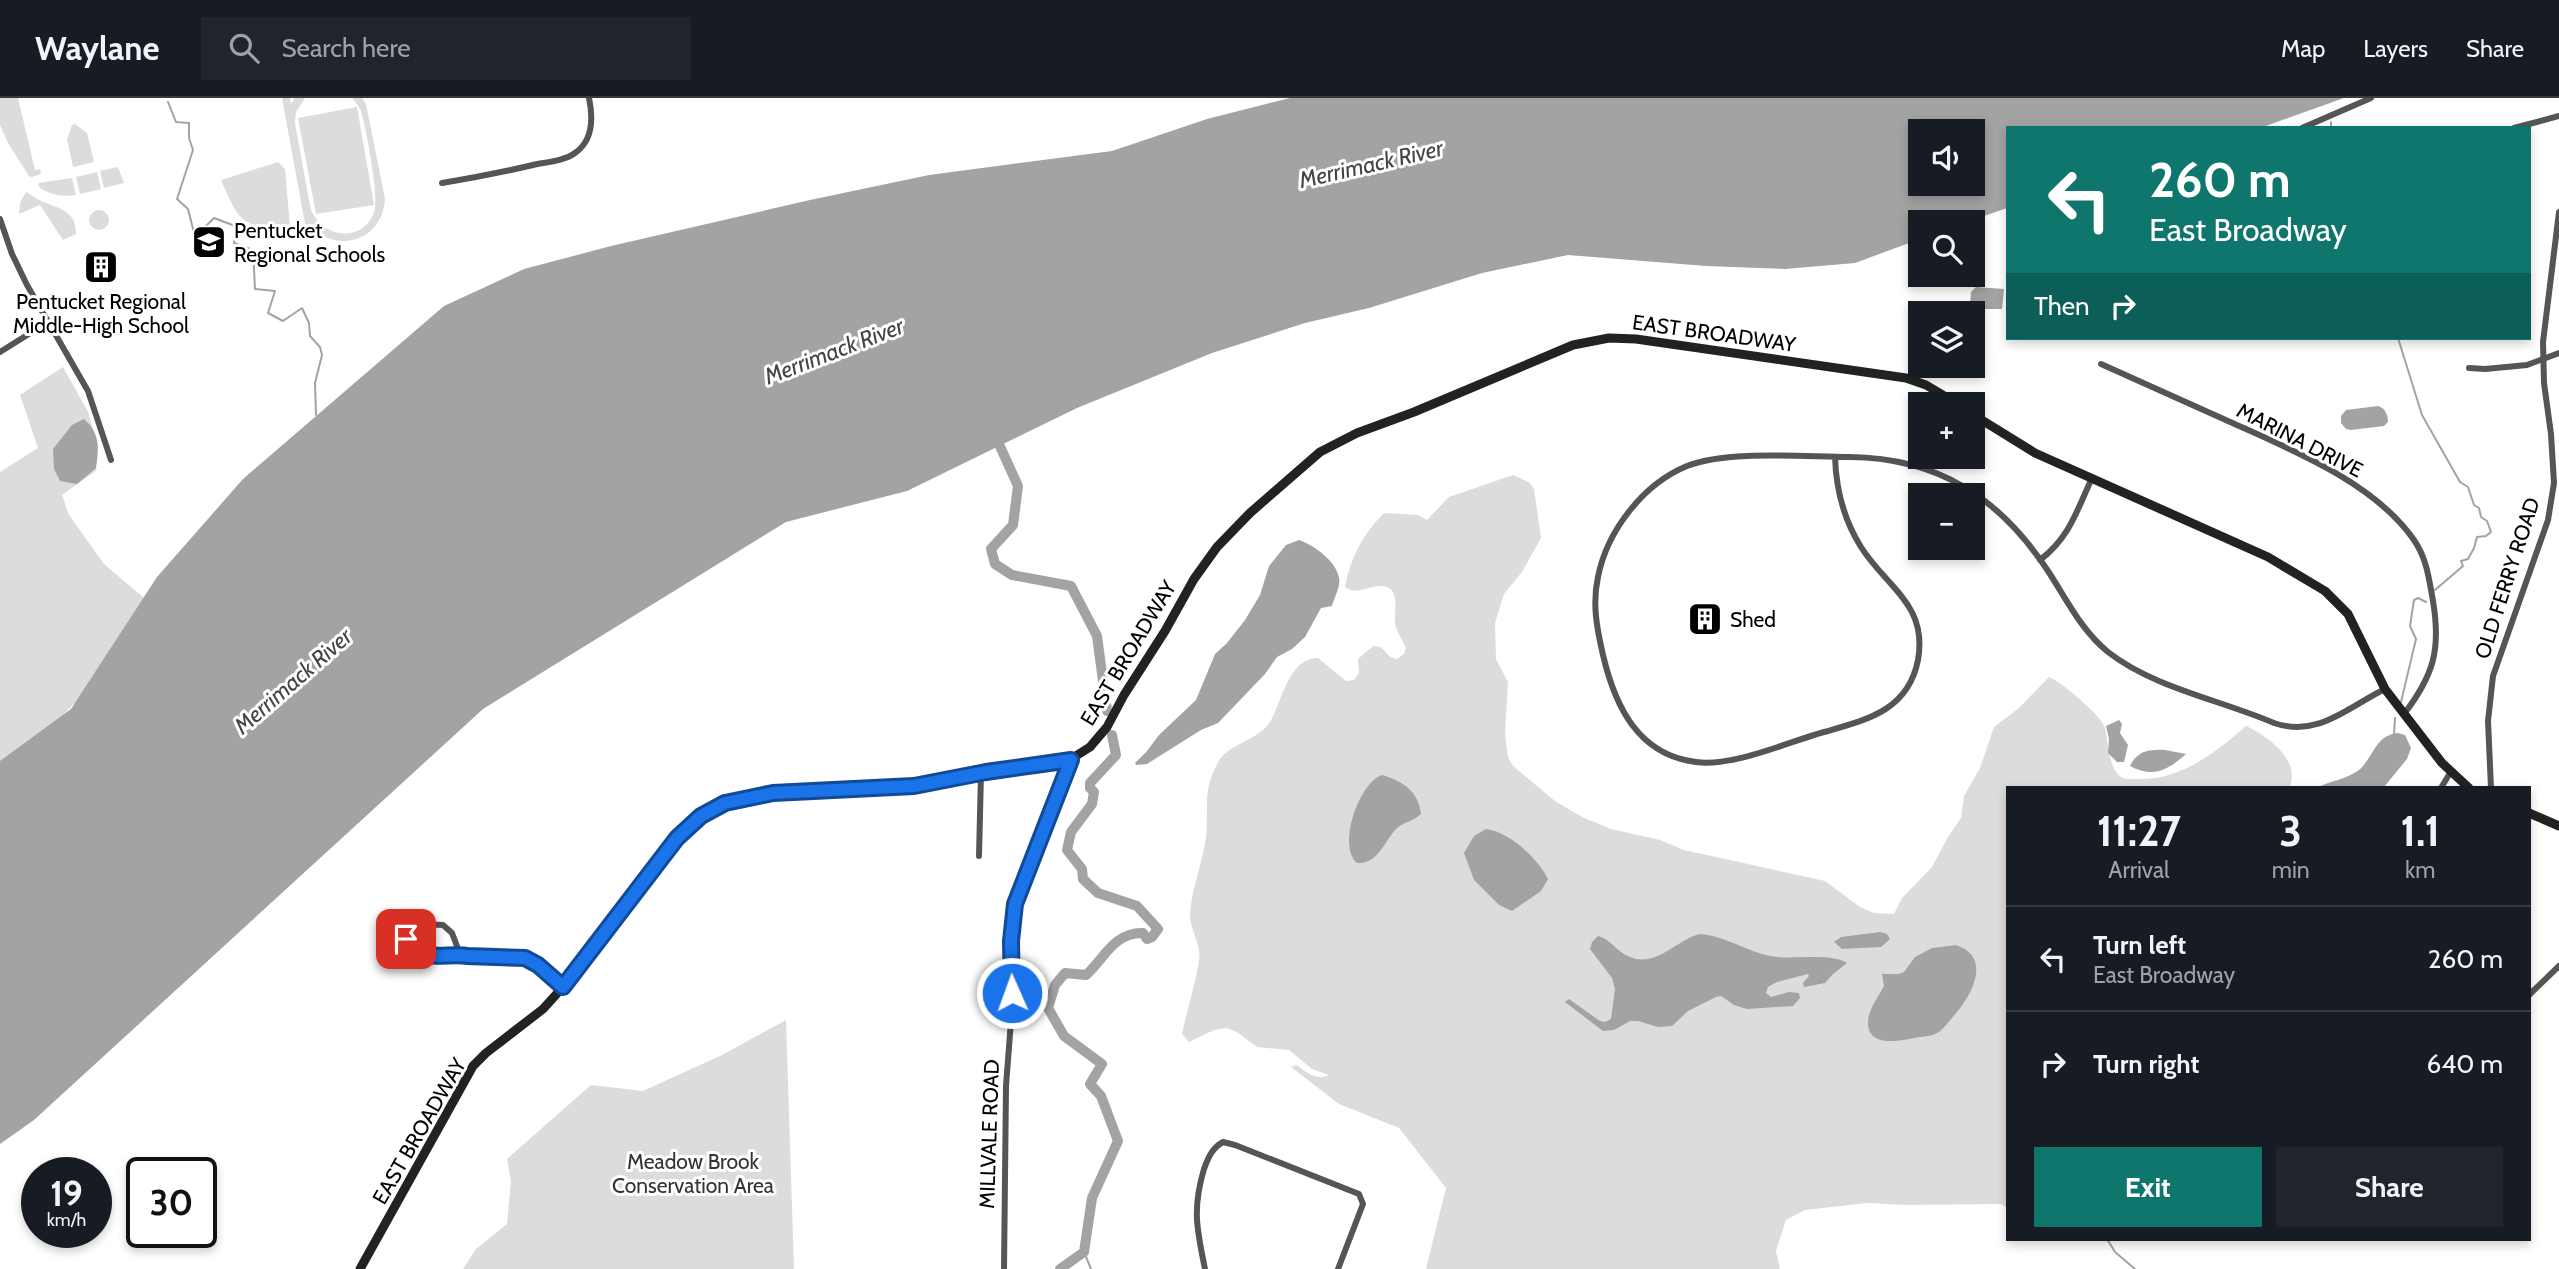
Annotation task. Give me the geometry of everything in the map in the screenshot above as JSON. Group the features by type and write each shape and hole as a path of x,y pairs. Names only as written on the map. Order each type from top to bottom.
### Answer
{"street":[{"path":"442,183 555,161 576,153 590,131 592,112 589,98"},
{"path":"2307,126 2371,98"},
{"path":"2522,126 2559,116"},
{"name":"OLD FERRY ROAD","path":"2491,786 2488,721 2491,684 2548,520 2554,483 2543,359 2559,212"},
{"path":"0,219 17,265 88,391 111,460"},
{"path":"0,352 48,322"},
{"name":"EAST BROADWAY","path":"360,1269 473,1066 543,1009 563,987 677,838 693,821 713,809 764,794 914,786 1071,760 1090,747 1107,727 1194,579 1217,547 1250,513 1308,462 1344,438 1446,399 1573,345 1609,338 1636,339 1840,368 1917,381 1937,392"},
{"path":"2469,368 2528,365 2559,353"},
{"name":"MARINA DRIVE","path":"2101,364 2311,460 2377,502 2404,527 2419,548 2426,565 2438,634 2436,654 2430,671 2404,714"},
{"path":"1985,422 2035,453 2268,557 2325,591 2348,614 2385,689 2450,773 2466,786"},
{"path":"1835,457 1840,498 1854,535 1876,568 1901,593 1915,617 1919,651 1917,665 1909,684 1896,701 1874,717 1731,760 1698,762 1674,757 1659,750 1640,735 1620,708 1611,688 1595,609 1598,577 1613,537 1639,501 1653,487 1669,475 1697,462 1723,457 1835,457 1868,457 1902,462 1952,480 1996,509 2021,534 2085,629 2116,658 2140,672 2274,723 2296,728 2319,725 2385,689"},
{"path":"2040,560 2064,538 2092,478"},
{"name":"MILLVALE ROAD","path":"1004,1269 1006,1086 1012,1008 1010,957 1013,916 1019,891 1071,760"},
{"path":"979,856 981,773"},
{"path":"2442,786 2450,773"},
{"path":"2531,814 2559,827"},
{"path":"460,954 452,933 443,925 422,926 406,939 410,947 423,955 525,958 538,965 563,987"},
{"path":"2531,993 2559,966"},
{"path":"1205,1269 1195,1207 1212,1150 1223,1142 1236,1144 1359,1194 1363,1204 1338,1269"}],"green space":[{"path":"0,98 18,98 35,170 40,169 41,174 29,176 8,143 0,125"},
{"path":"282,98 290,98 291,104 295,98 305,98 296,112 295,123 310,206 322,225 340,233 360,230 374,213 374,179 369,147 361,111 352,98 362,98 366,104 385,199 377,224 368,233 347,241 323,236 312,228 306,229"},
{"path":"357,107 374,205 316,214 298,118"},
{"path":"75,124 87,133 94,162 73,167 67,139 72,125"},
{"path":"278,162 285,169 290,226 252,224 233,206 221,180"},
{"path":"118,167 124,183 104,188 100,171"},
{"path":"97,172 101,189 80,194 76,177"},
{"path":"72,178 76,195 52,194 39,187 38,183"},
{"path":"26,192 68,213 74,221 76,234 63,240 40,205 19,214 20,203"},
{"path":"95,210 103,210 109,220 103,230 95,230 89,224 89,216"},
{"path":"63,367 88,412 98,446 94,465 97,470 62,495 69,515 104,564 144,598 80,697 54,725 0,772 0,472 38,448 20,395"},
{"path":"1513,475 1530,483 1534,489 1541,538 1522,572 1504,594 1495,623 1496,659 1508,682 1505,734 1508,757 1513,766 1555,801 1582,817 1611,829 1660,840 1684,850 1825,881 1860,907 1874,913 1894,914 1902,898 1932,867 1961,818 1964,796 1980,768 1994,727 2019,708 2049,677 2077,697 2102,722 2113,767 2123,778 2152,778 2182,770 2209,755 2246,726 2280,750 2291,768 2290,786 2006,786 2006,1207 2000,1204 1867,1203 1805,1210 1786,1220 1776,1251 1780,1269 1426,1269 1446,1188 1399,1128 1339,1104 1291,1067 1297,1065 1316,1077 1329,1075 1312,1069 1289,1050 1257,1047 1237,1032 1226,1028 1214,1030 1189,1042 1182,1034 1199,955 1190,915 1191,905 1206,837 1209,784 1217,764 1228,751 1264,729 1270,722 1287,682 1300,665 1308,660 1318,658 1346,681 1354,680 1359,673 1358,659 1373,646 1381,647 1390,657 1397,659 1404,654 1406,648 1395,623 1395,600 1392,591 1382,586 1349,590 1345,587 1350,566 1358,547 1384,513 1418,515 1427,520 1449,497"},
{"name":"Meadow Brook Conservation Area","path":"786,1020 794,1269 463,1269 476,1249 507,1224 511,1181 507,1159 591,1085 643,1091 722,1055"}],"water":[{"name":"Merrimack River","path":"1290,98 2344,98 2266,126 2006,126 2006,208 1985,216 1985,210 1908,210 1908,243 1855,263 1785,269 1568,255 1482,273 1369,308 1305,323 1212,353 1077,408 907,491 786,522 483,709 34,1120 0,1144 0,761 71,709 157,577 243,479 444,306 524,269 611,246 929,175 1112,151 1207,119"},
{"path":"1976,287 2004,289 2002,309 1985,309 1985,301 1970,301 1971,292"},
{"path":"2378,406 2384,410 2387,417 2388,422 2384,426 2351,430 2341,423 2341,416 2346,410"},
{"path":"84,419 96,435 96,468 77,484 60,481 54,469 53,449 72,425"},
{"path":"1299,540 1324,555 1337,572 1339,585 1332,606 1321,608 1305,637 1292,649 1277,657 1265,674 1218,723 1201,730 1147,764 1136,765 1159,735 1196,700 1215,654 1245,620 1260,595 1269,566 1286,545"},
{"path":"2119,720 2122,724 2120,733 2128,745 2124,762 2117,762 2108,753 2106,726"},
{"path":"2390,735 2405,735 2411,748 2407,759 2385,786 2321,786 2359,770 2380,742"},
{"path":"2165,750 2186,754 2167,768 2154,772 2130,766 2136,757 2144,752"},
{"path":"1382,775 1409,789 1417,799 1421,814 1397,828 1376,856 1364,863 1357,863 1351,854 1349,843 1353,815 1366,790"},
{"path":"1486,829 1504,835 1522,847 1548,879 1541,891 1512,911 1499,905 1474,880 1464,853 1474,836"},
{"path":"1880,932 1887,934 1890,939 1881,947 1842,949 1834,942 1841,937"},
{"path":"1700,934 1720,938 1768,956 1823,957 1847,963 1825,983 1804,987 1803,983 1808,974 1768,987 1766,993 1771,997 1789,992 1799,993 1800,998 1793,1006 1747,1009 1734,1005 1721,996 1688,1011 1672,1026 1658,1027 1630,1021 1614,1030 1603,1031 1565,1002 1569,999 1600,1021 1611,1019 1615,989 1612,978 1590,949 1598,936 1630,957 1649,959"},
{"path":"1956,945 1968,951 1974,959 1975,980 1965,1001 1946,1026 1933,1035 1901,1040 1886,1041 1874,1037 1870,1032 1868,1020 1884,986 1882,974 1899,974 1904,972 1915,957 1932,948"}],"waterway":[{"path":"168,102 176,122 189,123 189,138 193,150 177,199 188,209 193,229 202,230 214,218 235,226 234,243 253,250 255,289 275,291 268,313 283,321 302,308 309,323 310,336 320,347 322,355 315,383 316,415"},
{"path":"2399,340 2422,415 2460,482 2468,487 2474,505 2479,508 2481,517 2487,521 2491,532 2477,537 2468,559 2461,561 2463,566 2435,590"},
{"path":"994,433 1018,486 1013,525 991,549 995,564 1012,575 1071,586 1097,636 1107,711"},
{"path":"2401,702 2416,639 2410,626 2414,600 2418,598 2426,602"},
{"path":"2394,734 2395,718"},
{"path":"1060,1269 1084,1252 1092,1198 1118,1141 1101,1096 1090,1084 1102,1064 1064,1036 1048,1008 1055,985 1065,973 1086,975 1110,948 1124,937 1143,933 1147,939 1158,929 1137,906 1098,893 1083,879 1082,869 1067,850 1071,832 1092,804 1094,792 1090,783 1116,755 1112,735"},
{"path":"2108,1241 2115,1252 2135,1269"},
{"path":"1084,1252 1091,1269"}],"place":[{"name":"Pentucket Regional Schools","path":"209,242"},
{"name":"Pentucket Regional Middle-High School","path":"101,267"},
{"name":"Shed","path":"1705,619"}],"route":[{"path":"406,939 410,947 423,955 525,958 538,965 563,987 677,838 693,821 725,803 773,793 914,786 1071,760 1015,904 1010,957 1012,993"}]}
